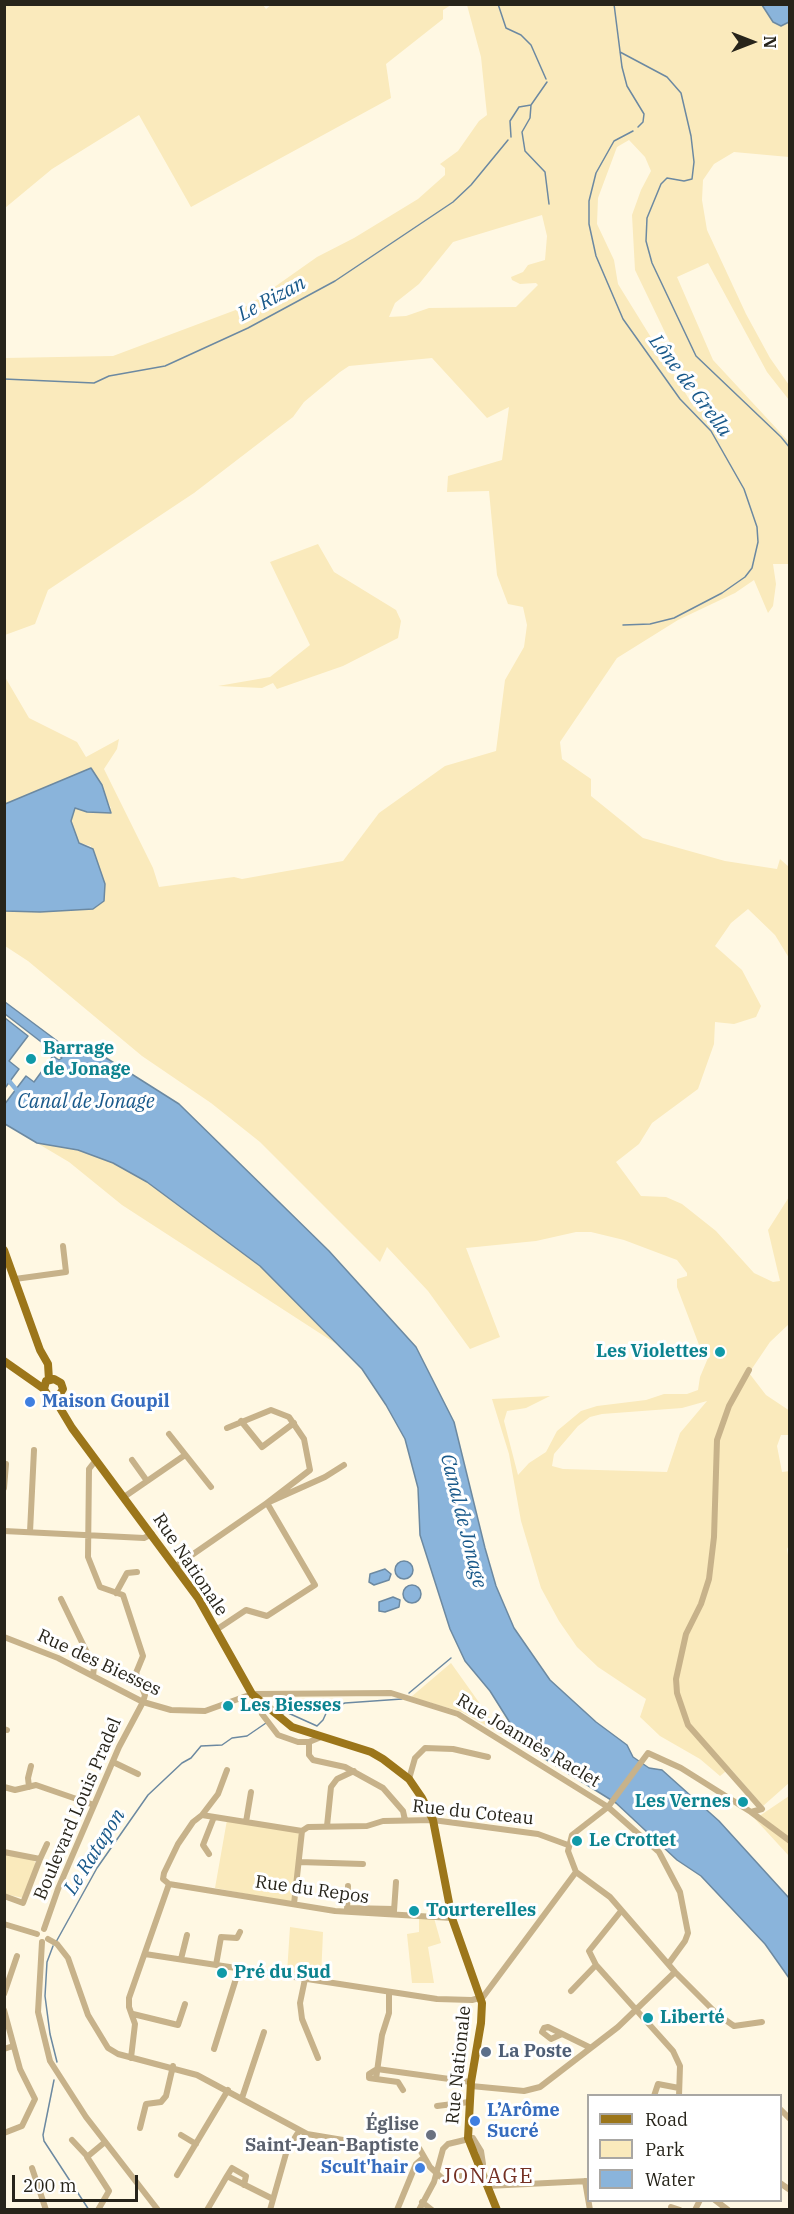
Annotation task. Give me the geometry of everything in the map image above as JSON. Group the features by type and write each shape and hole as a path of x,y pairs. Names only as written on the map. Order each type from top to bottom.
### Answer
{"main road":[{"path":"4,1250 50,1370 49,1383 47,1396 57,1397 63,1387 49,1383 24,1375 4,1360"},
{"name":"Rue Nationale","path":"57,1397 64,1417 176,1566 254,1696 287,1723 321,1737 371,1752 409,1779 434,1820 452,1918 481,1998 481,2024 471,2084 468,2138 496,2210"}],"street":[{"path":"15,1280 66,1272 63,1246"},
{"path":"749,1370 729,1406 717,1440 714,1537 709,1579 701,1604 686,1634 676,1679 677,1693 688,1725 762,1809 752,1812"},
{"path":"176,1566 267,1503 284,1488 290,1488 310,1470 304,1439 294,1423 284,1413 271,1410 227,1428"},
{"path":"241,1421 262,1447 294,1423"},
{"path":"169,1434 211,1487"},
{"path":"30,1532 34,1450"},
{"path":"124,1497 185,1455"},
{"path":"93,1457 89,1469 88,1557 100,1587 123,1595 144,1656 136,1673 145,1695 143,1702"},
{"path":"132,1460 147,1481"},
{"path":"4,1488 6,1464"},
{"path":"267,1503 325,1477 344,1465"},
{"path":"216,1630 246,1610 267,1616 315,1585 267,1503"},
{"path":"4,1531 144,1538 152,1534"},
{"path":"116,1593 127,1573 137,1572"},
{"path":"61,1599 94,1667 93,1676"},
{"name":"Rue des Biesses","path":"4,1637 58,1658 143,1702 171,1710 197,1712 254,1696"},
{"name":"Rue Joannès Raclet","path":"254,1696 391,1693 446,1709 474,1723 608,1807 659,1852 680,1892 688,1933 669,1964"},
{"name":"Rue Nationale","path":"254,1696 262,1714 278,1735 291,1740 309,1742"},
{"name":"Boulevard Louis Pradel","path":"44,1929 58,1889 94,1805 138,1707 143,1702"},
{"path":"321,1737 309,1742 309,1755 313,1760 354,1771 383,1788 403,1811 405,1820"},
{"path":"409,1779 415,1758 425,1748 453,1749 488,1757"},
{"path":"762,2022 734,2026 717,2014 675,1972 610,1897 576,1872 568,1845 579,1828 608,1807 648,1753 681,1768 752,1812 789,1841"},
{"path":"113,1762 138,1774"},
{"path":"30,1787 31,1766"},
{"path":"131,2058 135,2024 129,2007 129,1998 169,1884 163,1879 164,1873 178,1844 193,1822 202,1815 219,1794 227,1770"},
{"path":"327,1826 331,1787 337,1779 354,1771"},
{"path":"4,1787 15,1790 36,1785 94,1805"},
{"path":"246,1822 251,1792"},
{"path":"202,1815 302,1831 294,1904"},
{"path":"209,1854 203,1845 214,1817"},
{"name":"Rue du Coteau","path":"302,1831 308,1827 368,1826 405,1820 434,1820 538,1834 568,1845"},
{"path":"4,1896 23,1903 47,1844"},
{"path":"4,1852 40,1859"},
{"path":"299,1862 363,1864"},
{"path":"145,1954 437,1999 481,1998 486,1995 576,1872"},
{"path":"394,1912 396,1882"},
{"name":"Rue du Repos","path":"169,1884 294,1904 452,1918"},
{"path":"347,1910 348,1886"},
{"path":"621,1911 591,1945 589,1951 596,1965 673,2051 680,2066 679,2094"},
{"path":"4,1924 37,1934 50,1941 68,1958 85,2007 108,2048 131,2058 173,2066 228,2090 300,2131 355,2142 419,2148 423,2158 437,2175 447,2180 481,2172"},
{"path":"37,1934 44,1929 49,1933 50,1941 37,2002 45,2048 63,2084 158,2210"},
{"path":"216,1965 221,1937 237,1938 240,1932"},
{"path":"181,1959 187,1935"},
{"path":"4,1994 17,1956"},
{"path":"571,1991 596,1965"},
{"path":"214,2049 239,1969"},
{"path":"377,2069 524,2091 540,2087 637,2011 675,1972"},
{"path":"305,1979 300,2003 302,2019 318,2058"},
{"path":"389,1992 389,2013 382,2035 376,2079 398,2082 403,2090"},
{"path":"133,2014 178,2025 185,2004"},
{"path":"4,2010 20,2069 35,2101 22,2126 4,2133"},
{"path":"242,2098 264,2032"},
{"path":"562,2034 590,2048"},
{"path":"4,2049 14,2046"},
{"path":"140,2128 146,2104 161,2102 166,2097 173,2066"},
{"path":"655,2094 658,2084 679,2088"},
{"path":"177,2175 228,2090"},
{"path":"436,2106 469,2102"},
{"path":"270,2210 287,2150 300,2131"},
{"path":"181,2135 196,2144"},
{"path":"419,2210 437,2175 445,2146 468,2138"},
{"path":"72,2140 87,2156 109,2191 98,2210"},
{"path":"87,2156 105,2142"},
{"path":"397,2210 416,2164 423,2158"},
{"path":"32,2168 46,2210"},
{"path":"207,2210 227,2176 273,2199"},
{"path":"486,2186 587,2181"},
{"path":"422,2202 432,2210"},
{"path":"671,2207 680,2210"}],"green space":[{"path":"272,4 451,5 443,10 443,19 386,64 391,98 191,207 139,115 52,169 5,208 5,5 263,5 266,9"},
{"path":"467,5 762,5 773,23 789,22 789,157 734,152 714,164 703,180 702,200 707,230 746,314 770,358 789,385 789,400 767,372 708,263 677,277 713,360 789,442 789,564 773,564 776,584 773,606 768,613 754,580 735,593 678,620 617,658 560,742 562,759 591,779 591,796 643,838 725,861 777,869 780,859 789,867 789,958 775,935 748,909 731,923 715,946 742,970 761,1006 756,1017 734,1024 715,1022 714,1044 698,1089 652,1123 639,1144 616,1162 641,1196 666,1197 682,1204 716,1231 754,1273 773,1282 780,1281 768,1230 789,1197 789,1324 770,1342 749,1373 766,1395 790,1411 789,1435 781,1435 777,1446 782,1472 790,1471 790,1543 787,1549 790,1568 789,1783 763,1806 730,1768 720,1776 700,1759 660,1736 640,1717 646,1699 598,1667 577,1647 559,1621 541,1588 521,1521 509,1454 492,1399 550,1396 526,1408 507,1411 504,1421 518,1475 529,1463 546,1452 557,1431 581,1411 597,1406 646,1400 664,1394 687,1394 698,1390 700,1377 708,1358 701,1350 677,1287 677,1279 687,1276 687,1273 677,1260 624,1240 591,1232 576,1232 536,1241 466,1248 500,1337 470,1349 428,1291 387,1247 380,1262 260,1142 211,1103 142,1056 28,961 5,946 5,911 93,909 91,846 79,843 71,820 72,811 75,808 87,812 111,808 91,768 5,804 5,677 29,718 77,742 86,757 119,739 117,749 104,769 153,868 159,887 234,877 242,879 343,861 379,813 445,766 496,751 505,680 524,647 527,625 523,607 508,604 497,575 489,491 447,492 448,476 502,460 509,407 487,418 432,358 349,366 304,402 293,417 194,493 48,590 35,624 5,635 5,358 113,356 249,305 317,257 354,238 418,199 445,175 445,168 440,164 458,151 479,121 487,115 481,57","holes":["629,140 645,157 651,171 632,215 635,270 699,403 694,407 618,284 614,260 597,224 598,198 617,147","542,215 547,236 545,260 528,265 523,272 511,277 520,284 536,283 538,285 516,307 429,308 406,316 389,317 395,303 419,284 453,242","707,1401 680,1433 667,1472 563,1469 552,1466 554,1454 578,1426 590,1417 602,1414 682,1408"]},
{"path":"318,544 334,572 396,610 401,621 398,638 343,666 277,689 273,683 262,688 218,686 270,677 310,645 270,562"},
{"path":"37,1143 78,1150 113,1163 147,1182 260,1266 338,1345 122,1205 69,1162"},
{"path":"451,1663 503,1735 462,1712 411,1697"},
{"path":"789,1796 789,1856 755,1819"},
{"path":"227,1820 300,1832 293,1899 289,1902 215,1888"},
{"path":"4,1854 34,1860 36,1865 23,1898 5,1894"},
{"path":"419,1917 434,1918 441,1943 428,1947 434,1983 412,1983 407,1934 419,1932"},
{"path":"290,1927 323,1932 321,1978 287,1973"}],"water":[{"path":"762,5 789,5 789,22 781,26 773,22"},
{"path":"91,768 102,785 111,813 87,812 75,808 71,821 79,843 93,849 105,884 104,901 93,909 5,911 5,804"},
{"name":"Canal de Jonage","path":"5,1002 68,1049 73,1045 92,1049 179,1104 329,1251 416,1347 454,1422 496,1586 514,1628 550,1680 596,1722 627,1745 633,1757 649,1768 662,1770 719,1821 789,1898 789,1978 765,1944 701,1876 677,1860 616,1803 542,1757 512,1726 490,1691 465,1661 450,1629 420,1535 418,1488 405,1439 362,1369 260,1266 147,1182 113,1163 78,1150 37,1143 5,1124 4,1105 26,1076 34,1082 53,1056 59,1060 62,1058 5,1014"},
{"name":"Canal de Jonage","path":"5,1018 28,1036 9,1061 19,1069 5,1088"},
{"path":"400,1561 408,1561 413,1566 411,1577 400,1579 395,1574 395,1566"},
{"path":"385,1569 391,1574 389,1580 374,1585 369,1582 370,1574"},
{"path":"408,1585 416,1585 421,1590 419,1601 408,1603 403,1598 403,1590"},
{"path":"393,1597 400,1600 399,1607 385,1612 379,1611 379,1602"}],"waterway":[{"name":"Le Rizan","path":"498,4 506,28 521,35 531,45 546,79"},
{"name":"Lône de Grella","path":"614,4 622,67 627,86 644,114 643,122 638,127"},
{"path":"620,52 667,77 681,93 691,136 694,162 692,179 684,181 667,178 661,184 647,218 646,241 652,263 696,356 790,448"},
{"name":"Le Rizan","path":"511,137 510,121 519,107 531,105 547,82"},
{"path":"531,105 530,118 522,132 525,151 545,172 549,204"},
{"name":"Lône de Grella","path":"623,625 650,624 674,618 722,593 745,577 752,568 758,542 757,527 744,489 711,431 680,399 623,319 596,256 589,224 589,201 596,173 614,141 633,131"},
{"name":"Le Rizan","path":"4,379 94,383 109,376 165,366 248,328 335,281 453,202 471,185 508,140"},
{"name":"Canal de Jonage","path":"4,1075 20,1094"},
{"name":"Le Ratapon","path":"409,1693 451,1658"},
{"name":"Le Ratapon","path":"283,1714 286,1712 317,1726 328,1709 345,1703 402,1699"},
{"name":"Le Ratapon","path":"56,1942 97,1868 148,1795 182,1763 191,1758 201,1746 222,1745 232,1738 247,1736 266,1723"},
{"name":"Le Ratapon","path":"53,1946 47,1962 45,1996 50,2034 57,2062"},
{"name":"Le Ratapon","path":"54,2080 43,2135 44,2141 89,2210"}],"place":[{"name":"Barrage de Jonage","path":"31,1059"},
{"name":"Les Violettes","path":"720,1352"},
{"name":"Maison Goupil","path":"30,1402"},
{"name":"Les Biesses","path":"228,1706"},
{"name":"Les Vernes","path":"743,1802"},
{"name":"Le Crottet","path":"577,1841"},
{"name":"Tourterelles","path":"414,1911"},
{"name":"Pré du Sud","path":"222,1973"},
{"name":"Liberté","path":"648,2018"},
{"name":"La Poste","path":"486,2052"},
{"name":"L’Arôme Sucré","path":"475,2121"},
{"name":"Église Saint-Jean-Baptiste","path":"431,2135"},
{"name":"Scult'hair","path":"420,2168"}],"district":[{"name":"JONAGE","path":"488,2177"}]}
